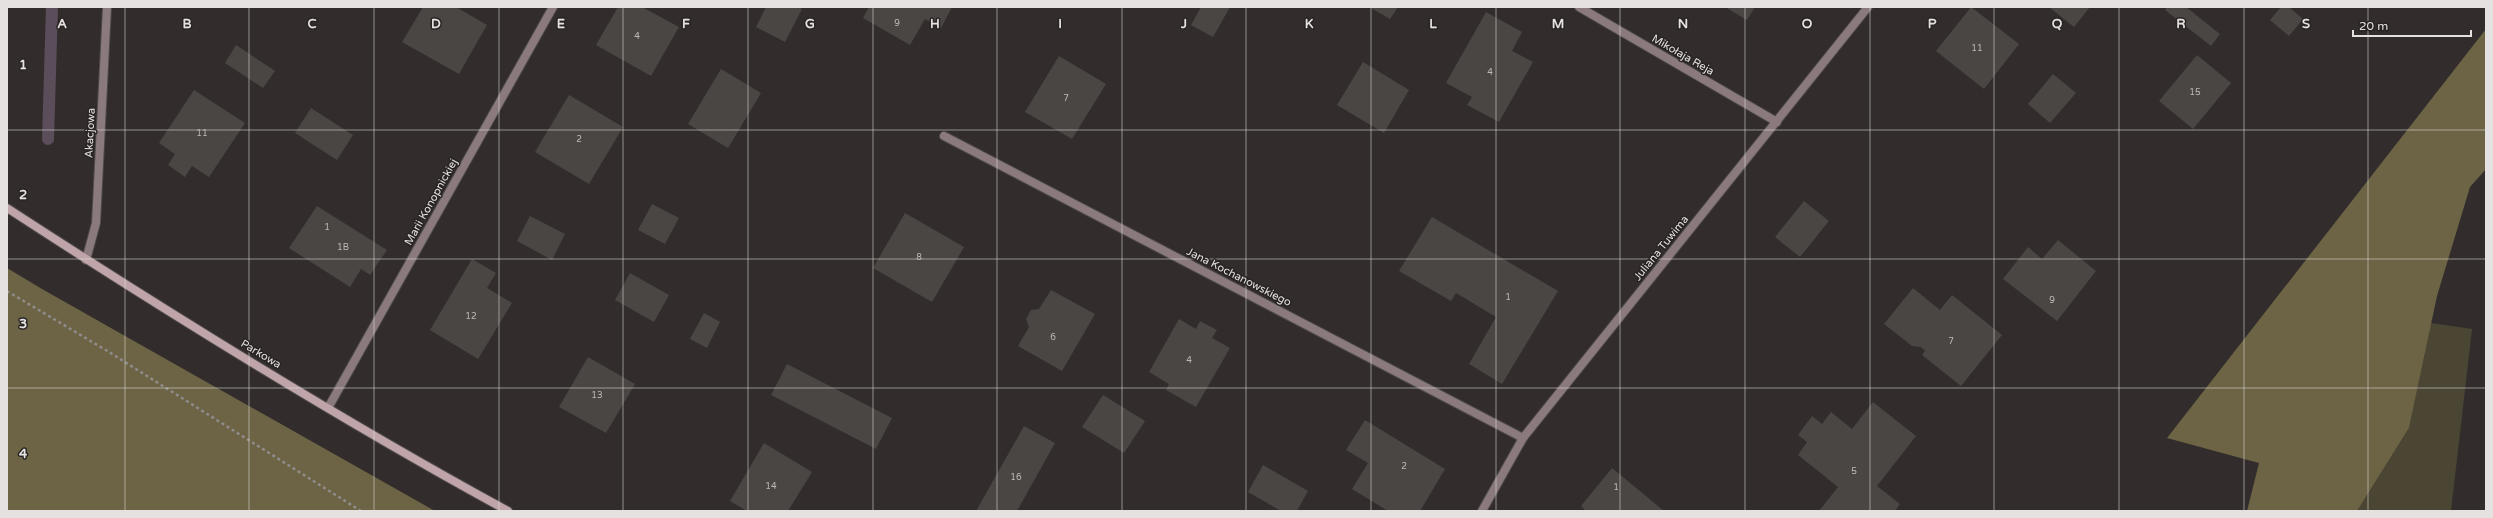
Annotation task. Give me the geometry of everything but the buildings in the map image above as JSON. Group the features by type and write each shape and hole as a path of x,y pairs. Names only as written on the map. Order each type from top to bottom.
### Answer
{"street":[{"name":"Akacjowa","path":"86,260 96,223 107,7"},
{"name":"Marii Konopnickiej","path":"328,408 553,7"},
{"name":"Mikołaja Reja","path":"1579,7 1777,122"},
{"name":"Juliana Tuwima","path":"1482,511 1523,438 1868,7"},
{"name":"Jana Kochanowskiego","path":"944,136 1523,438"},
{"name":"Parkowa","path":"7,208 86,260 328,408 508,511"}],"path":[{"path":"7,292 122,361 361,511"}],"shaded area":[{"path":"2486,29 2486,169 2470,187 2437,296 2409,428 2357,511 2247,511 2259,463 2167,438"},
{"path":"7,268 42,289 435,511 7,511"},
{"path":"2431,323 2472,329 2451,511 2357,511 2409,428"}],"waterway":[{"path":"48,139 52,7"}]}
